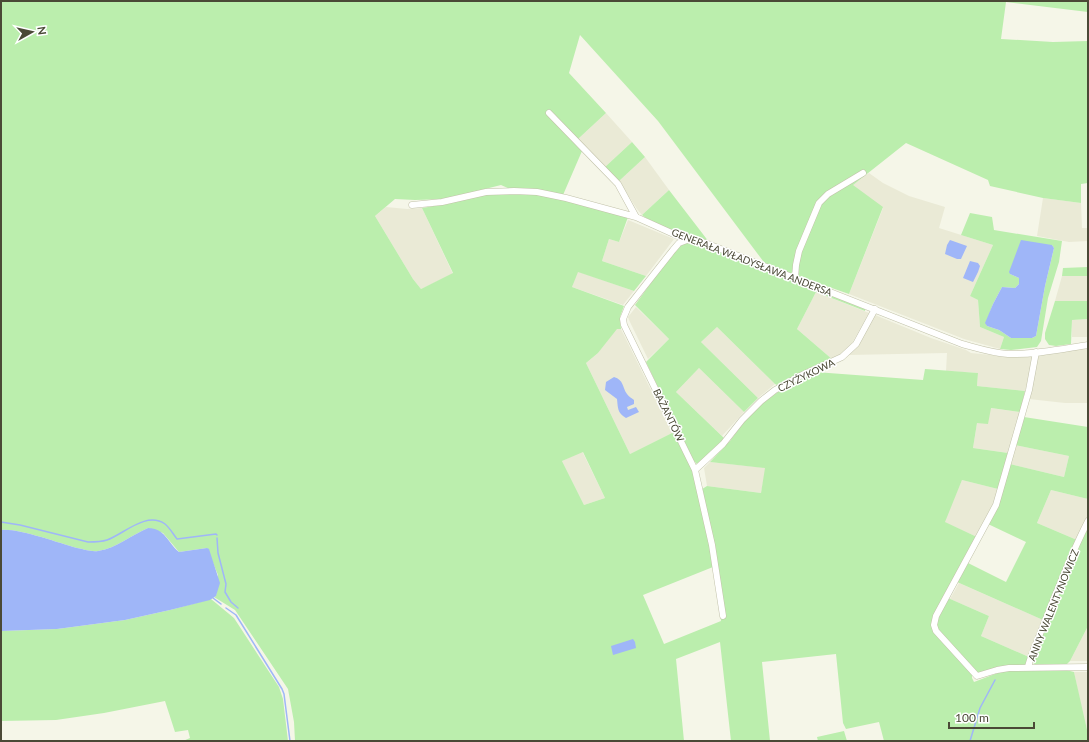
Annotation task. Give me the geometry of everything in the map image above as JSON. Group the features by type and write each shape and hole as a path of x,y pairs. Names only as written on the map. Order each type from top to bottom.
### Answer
{"street":[{"path":"549,114 618,184 636,217"},
{"path":"795,278 799,251 819,204 828,194 863,173"},
{"name":"GENERAŁA WŁADYSŁAWA ANDERSA","path":"412,205 442,202 486,192 528,192 558,196 636,217 687,240 697,240 708,244 962,344 1009,354 1088,345"},
{"name":"BAŻANTÓW","path":"687,240 680,243 673,250 628,307 623,319 627,332 657,389 695,470 702,494 712,546 723,616"},
{"name":"CZYŻYKOWA","path":"695,470 723,444 742,420 770,394 800,376 842,357 856,344 875,309"},
{"path":"1036,352 1029,390 996,505 934,622 936,631 977,676 1003,669 1088,667"},
{"name":"ANNY WALENTYNOWICZ","path":"1028,668 1030,657 1049,610 1072,554 1088,521"}],"shaded area":[{"path":"606,113 632,142 605,167 578,139"},
{"path":"645,157 669,190 642,215 619,181"},
{"path":"869,173 883,183 909,196 945,207 939,228 993,245 970,296 978,300 980,327 1004,337 1000,349 964,339 849,294 883,208 852,185"},
{"path":"1043,198 1081,203 1082,228 1088,228 1088,241 1069,242 1037,236"},
{"path":"386,207 407,209 422,208 453,274 421,289 413,279 375,216"},
{"path":"628,220 674,239 646,276 602,261 609,239 619,242"},
{"path":"577,271 634,291 623,305 572,287"},
{"path":"1062,276 1088,276 1088,301 1055,301"},
{"path":"816,292 869,313 852,343 841,355 833,360 797,329"},
{"path":"636,307 669,339 648,359 628,317"},
{"path":"875,315 971,353 1011,357 1031,356 1033,359 1025,391 977,386 978,373 946,371 947,353 848,355 858,346"},
{"path":"1088,319 1088,337 1072,337 1072,320"},
{"path":"717,327 775,384 758,398 701,342"},
{"path":"617,328 621,329 672,433 630,454 586,363 598,353"},
{"path":"1088,348 1088,403 1065,403 1029,399 1039,354"},
{"path":"699,368 744,412 722,436 676,392"},
{"path":"990,408 1020,412 1008,453 973,448 977,423"},
{"path":"1015,445 1069,456 1064,477 1010,464"},
{"path":"582,451 605,498 584,505 562,461"},
{"path":"710,462 766,468 761,493 707,486 704,468"},
{"path":"962,480 998,489 993,504 977,537 944,522"},
{"path":"1051,490 1088,499 1088,518 1077,540 1037,523"},
{"path":"959,583 1043,620 1029,657 981,636 989,616 950,599"},
{"path":"1088,626 1088,661 1070,661"},
{"path":"1074,672 1088,672 1088,734 1079,696"}],"green space":[{"path":"1,1 1088,1 1088,12 1006,2 1001,39 1053,42 1088,41 1088,183 1081,184 1081,203 1043,198 990,186 988,180 906,143 853,185 883,207 849,294 766,265 658,121 580,35 569,73 606,113 578,139 564,125 582,151 563,195 510,189 501,185 445,199 395,199 375,216 413,279 421,289 453,273 422,208 482,195 519,193 556,198 628,217 619,242 609,239 602,261 646,276 634,291 578,272 572,287 624,306 620,317 621,329 617,329 598,353 586,363 630,454 672,433 675,434 694,474 699,491 707,486 761,493 765,468 710,462 762,403 787,386 815,372 923,380 925,369 978,373 977,386 1025,391 1020,412 991,408 988,424 977,423 973,448 1008,453 998,489 962,480 945,522 977,537 932,622 972,674 974,682 1003,671 1066,670 1074,672 1088,734 1088,741 884,741 879,722 846,729 843,723 836,654 762,662 770,741 731,741 720,642 676,659 684,741 295,741 294,722 288,689 235,610 214,597 216,596 218,575 207,548 179,552 163,533 148,528 118,544 95,551 77,548 28,533 1,530","holes":["583,452 605,498 584,505 562,461","713,567 721,621 664,644 643,595"]},
{"path":"632,142 645,157 619,181 605,167"},
{"path":"669,190 709,242 685,237 642,215"},
{"path":"970,213 992,217 994,230 1062,241 1059,262 1048,298 1041,341 1037,347 1011,350 1000,349 1004,337 980,327 978,300 970,296 993,245 961,235","holes":["1052,245 1054,248 1045,286 1036,336 1032,338 1011,338 999,330 987,326 986,323 993,304 1002,287 1015,288 1019,284 1019,278 1010,274"]},
{"path":"688,242 699,243 865,309 865,311 816,292 797,329 833,360 777,385 717,327 701,342 758,398 744,412 699,368 676,392 725,439 697,464 692,459 646,362 669,339 635,305 674,251"},
{"path":"1088,267 1088,276 1062,276 1063,268"},
{"path":"1055,301 1088,301 1088,319 1072,320 1071,344 1056,346 1049,345 1045,339 1045,333"},
{"path":"1024,417 1088,427 1088,499 1051,490 1037,523 1077,540 1043,620 957,582 968,563 1006,582 1026,542 988,524 1010,464 1064,477 1069,456 1015,445"},
{"path":"1088,528 1088,626 1070,661 1066,665 1035,665 1032,661 1077,549"},
{"path":"948,598 989,616 981,636 1029,657 1025,665 977,673 937,629 935,621"},
{"path":"211,599 234,618 279,687 283,699 288,741 183,741 190,738 188,730 175,732 165,701 104,713 56,720 1,721 1,631 57,629 125,620"},
{"path":"844,731 847,741 818,741 817,737"}],"water":[{"path":"950,240 967,246 961,259 945,254"},
{"path":"1021,240 1052,245 1054,248 1045,286 1036,336 1032,338 1011,338 999,330 987,326 985,323 1002,287 1015,288 1019,284 1019,278 1010,274 1009,272"},
{"path":"970,261 978,263 980,266 973,282 963,278"},
{"path":"614,377 620,380 627,394 634,400 634,404 627,407 628,410 636,407 639,412 626,418 618,410 617,399 605,390 606,382"},
{"path":"148,528 158,530 162,533 179,552 209,549 220,583 216,596 210,600 125,620 57,629 1,631 1,530 28,533 77,548 95,551 111,547"},
{"path":"633,639 636,648 613,655 611,646"}],"waterway":[{"path":"1,522 20,525 88,542 100,542 107,540 135,525 150,520 165,524 177,539 217,535"},
{"path":"217,538 218,553 226,584 225,592 231,602 238,608"},
{"path":"213,598 221,604"},
{"path":"226,608 236,615 282,689 284,694 290,741"},
{"path":"970,741 980,708 995,680"}]}
